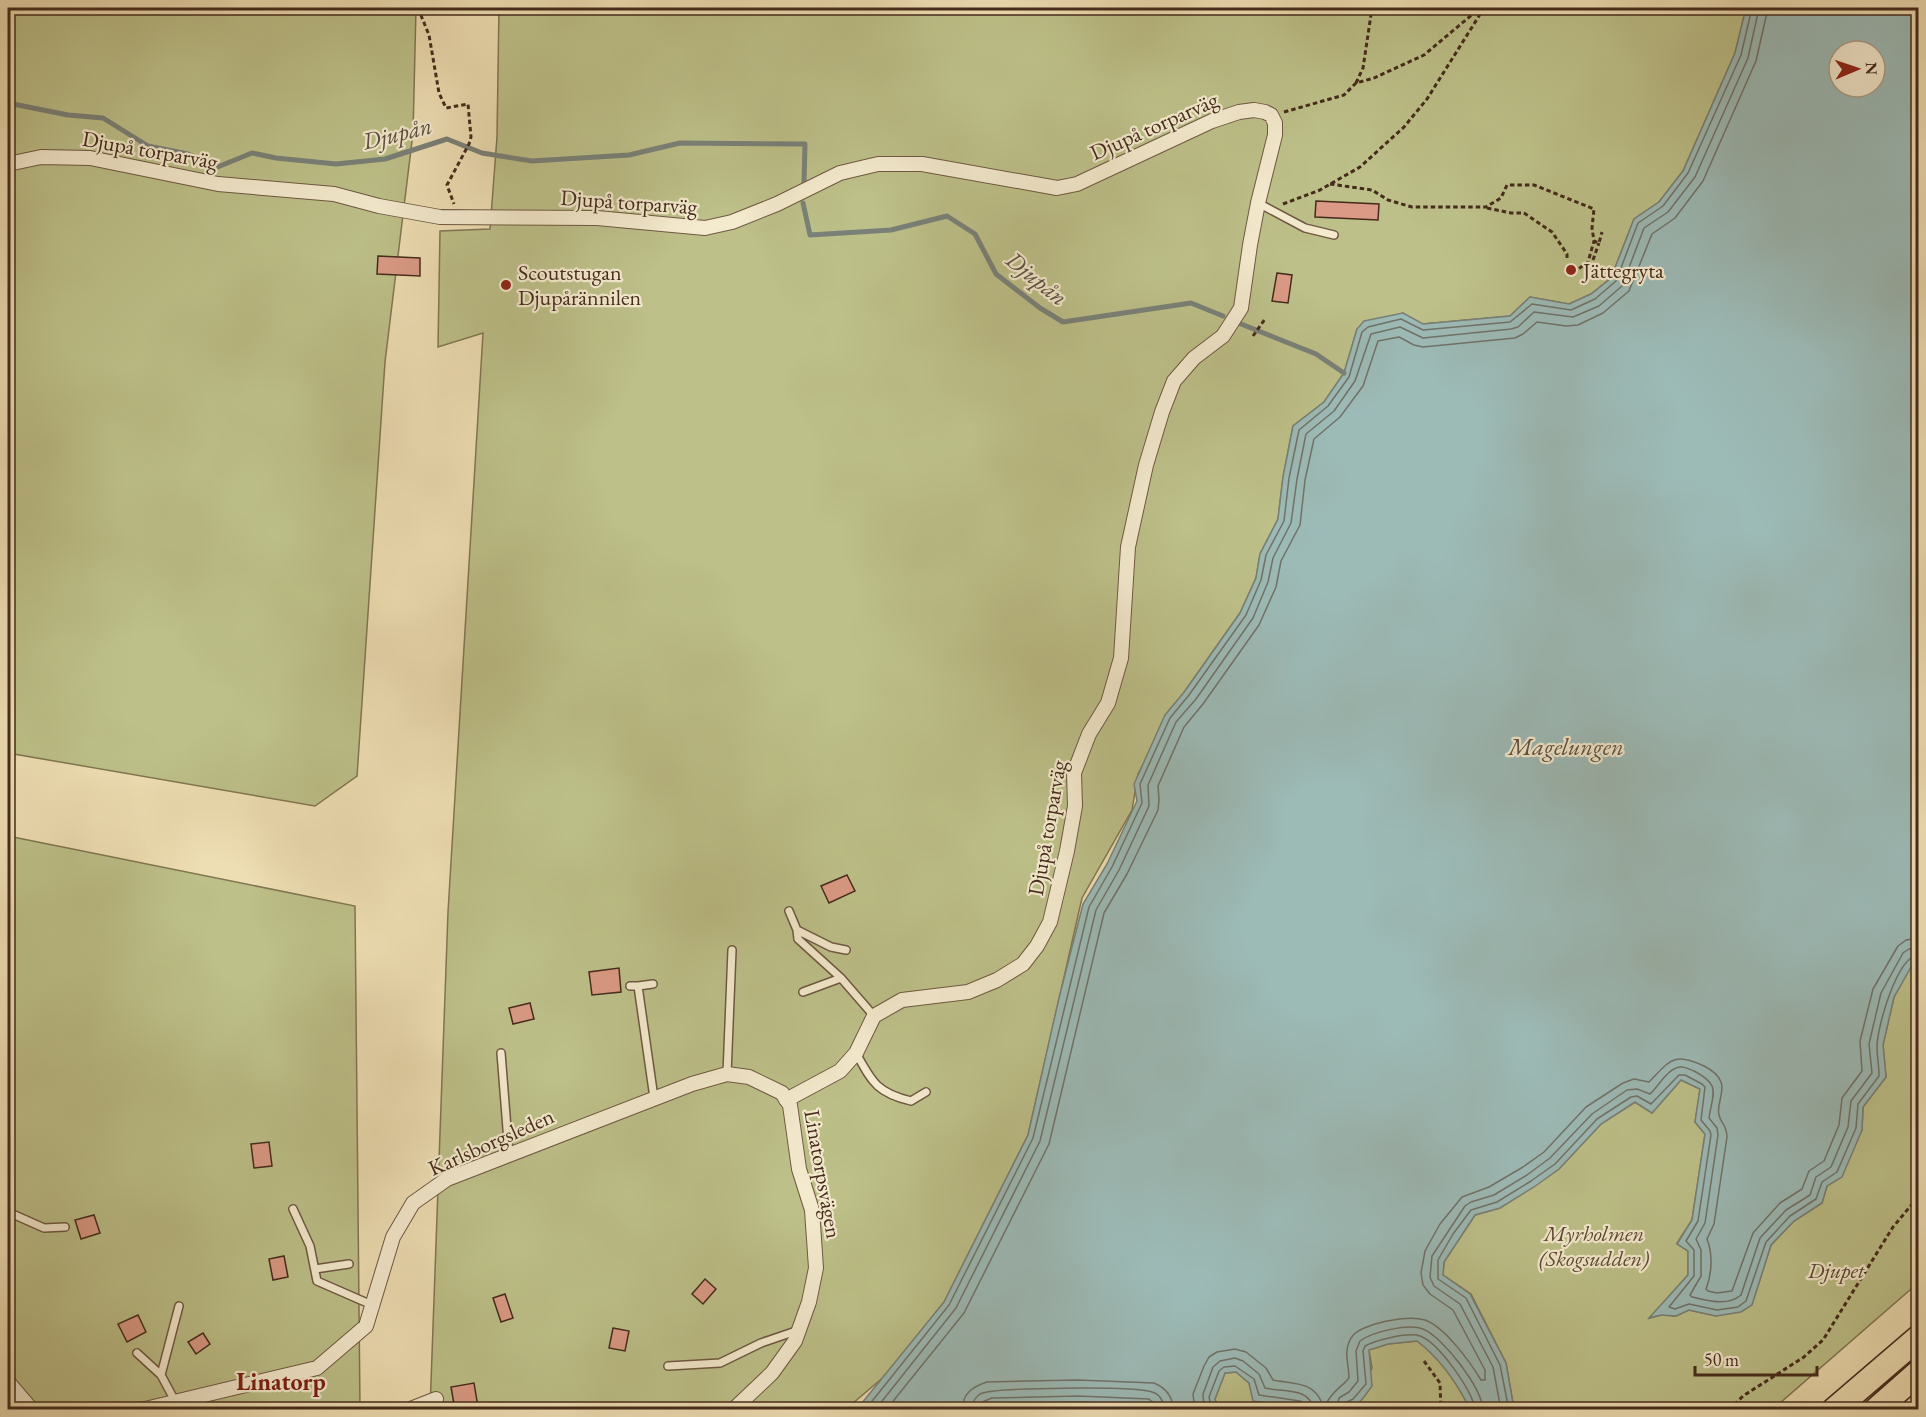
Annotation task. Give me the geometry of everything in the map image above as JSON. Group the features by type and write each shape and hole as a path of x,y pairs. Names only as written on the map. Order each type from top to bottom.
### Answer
{"highway":[{"path":"1834,1410 1918,1338"},
{"path":"1876,1410 1918,1373"}],"street":[{"name":"Djupå torparväg","path":"8,164 41,157 90,158 218,184 334,194 379,206 440,217 597,218 705,228 732,222 777,204 840,173 878,164 922,164 1057,188 1077,184 1212,121 1239,112 1254,110 1271,115 1275,123 1275,135 1241,308 1223,336 1194,358 1174,381 1155,433 1128,547 1121,658 1108,703 1089,734 1074,773 1075,806 1065,862 1050,922 1037,946 1023,964 997,980 969,992 902,1000 874,1016"},
{"path":"786,1100 840,1071 856,1053 874,1016"},
{"name":"Karlsborgsleden","path":"141,1410 317,1368 366,1326 393,1237 413,1203 447,1179 654,1098 727,1074 749,1077 770,1086 782,1093 786,1100"},
{"name":"Linatorpsvägen","path":"733,1410 772,1373 795,1341 809,1302 816,1268 812,1210 799,1169 790,1105 786,1100"},
{"path":"8,1382 32,1410"},
{"path":"408,1410 436,1400"}],"lane":[{"path":"1261,204 1305,228 1334,235"},
{"path":"789,911 797,930 798,939 841,978 874,1016"},
{"path":"797,930 831,947 846,950"},
{"path":"727,1074 732,951"},
{"path":"803,992 841,978"},
{"path":"653,984 634,986 654,1098"},
{"path":"501,1053 509,1154"},
{"path":"856,1053 871,1081 892,1096 911,1101 926,1092"},
{"path":"293,1209 310,1246 317,1281 372,1305"},
{"path":"8,1212 44,1228 64,1227"},
{"path":"315,1269 349,1264"},
{"path":"161,1375 179,1306"},
{"path":"668,1365 720,1363 761,1343 799,1330"},
{"path":"137,1353 161,1375 175,1401"}],"path":[{"path":"418,8 429,35 439,93 446,108 468,104 471,137 447,185 459,217"},
{"path":"1271,115 1344,94 1356,83 1363,68 1372,8"},
{"path":"1356,83 1374,78 1424,55 1482,8"},
{"path":"1261,204 1282,205 1330,184 1360,167 1404,127 1427,99 1482,8"},
{"path":"1330,184 1372,190 1388,200 1412,207 1486,207 1511,213 1524,213 1552,232 1567,254 1567,260"},
{"path":"1486,207 1501,198 1507,185 1534,186 1594,209 1592,228 1594,241 1588,262 1573,273"},
{"path":"1593,260 1602,232"},
{"path":"1594,241 1599,243"},
{"path":"1253,336 1265,319"},
{"path":"1729,1410 1743,1396 1804,1357 1823,1340 1893,1227 1918,1197"},
{"path":"1424,1361 1440,1383 1441,1410"}],"green space":[{"path":"8,8 416,8 413,133 385,362 357,776 315,806 8,753"},
{"path":"499,8 1746,8 1735,53 1683,171 1659,202 1634,219 1611,278 1591,294 1569,304 1530,297 1510,316 1422,324 1403,313 1357,329 1344,373 1324,402 1293,426 1278,519 1260,554 1256,578 1240,613 1185,691 1138,774 1132,810 1082,898 1028,1135 944,1302 886,1375 846,1409 430,1410 448,912 483,333 438,347 440,231 490,229 497,137"},
{"path":"8,836 355,906 360,1409 8,1409"},
{"path":"1918,960 1918,1283 1773,1409 1514,1409 1506,1363 1471,1294 1443,1275 1444,1262 1475,1215 1500,1208 1559,1169 1601,1124 1635,1102 1652,1113 1681,1080 1700,1089 1695,1122 1705,1134 1692,1220 1677,1243 1688,1251 1688,1275 1650,1318 1661,1315 1676,1316 1689,1310 1716,1316 1752,1304 1771,1245 1794,1221 1822,1203 1827,1186 1862,1130 1863,1107 1886,1077 1883,1045 1894,997 1914,961"},
{"path":"1417,1341 1448,1372 1470,1409 1341,1410 1356,1404 1372,1368 1369,1350 1388,1344"},
{"path":"1236,1372 1249,1383 1254,1401 1322,1409 1211,1410 1218,1408 1215,1399 1225,1373"},
{"path":"1070,1402 1149,1405 1152,1409 977,1410 993,1404"}],"water":[{"name":"Magelungen","path":"1746,8 1918,8 1918,960 1914,962 1894,997 1883,1045 1886,1077 1863,1107 1862,1130 1842,1177 1827,1186 1822,1203 1794,1221 1771,1245 1752,1305 1741,1312 1716,1316 1689,1310 1676,1316 1661,1315 1649,1318 1688,1275 1688,1251 1677,1244 1692,1220 1705,1134 1695,1122 1700,1089 1681,1080 1652,1113 1635,1102 1601,1124 1559,1169 1500,1208 1475,1215 1444,1262 1443,1275 1470,1294 1506,1363 1514,1409 1470,1409 1448,1372 1417,1341 1388,1344 1369,1350 1372,1386 1357,1404 1348,1408 1322,1410 1253,1401 1249,1383 1236,1372 1225,1373 1215,1399 1218,1408 1211,1409 1152,1409 1148,1405 1078,1402 993,1404 977,1410 857,1409 944,1302 1028,1135 1083,904 1107,864 1137,801 1134,784 1165,715 1185,691 1240,613 1256,578 1260,554 1278,519 1293,426 1324,402 1344,373 1357,329 1364,321 1403,313 1423,324 1510,316 1530,297 1569,304 1591,294 1611,278 1634,219 1659,202 1683,171 1735,53"}],"building":[{"path":"1316,201 1379,204 1378,220 1315,217"},
{"path":"378,256 420,258 420,276 377,274"},
{"path":"1277,273 1292,275 1288,303 1272,301"},
{"path":"847,875 855,891 829,903 821,886"},
{"path":"619,968 621,992 592,995 589,972"},
{"path":"530,1003 534,1019 513,1024 509,1008"},
{"path":"269,1142 272,1166 254,1168 251,1144"},
{"path":"94,1215 100,1233 81,1239 75,1220"},
{"path":"284,1256 288,1277 273,1280 269,1259"},
{"path":"705,1279 716,1289 703,1304 692,1294"},
{"path":"505,1294 513,1318 501,1322 493,1298"},
{"path":"138,1315 146,1332 127,1342 118,1324"},
{"path":"613,1328 629,1331 625,1351 609,1348"},
{"path":"203,1333 210,1344 196,1354 188,1342"},
{"path":"474,1383 478,1407 455,1410 451,1387"}],"waterway":[{"name":"Djupån","path":"8,103 68,115 103,118 148,146 188,154 215,168 252,153 276,158 336,164 385,159 447,139 482,153 532,161 629,155 680,143 805,144 804,183"},
{"name":"Djupån","path":"803,203 810,235 891,230 947,216 975,234 996,274 1040,308 1063,322 1191,303 1223,316"},
{"name":"Djupån","path":"1241,324 1316,354 1344,373"}],"place":[{"name":"Jättegryta","path":"1571,270"},
{"name":"Scoutstugan Djupårännilen","path":"506,285"}],"district":[{"name":"Linatorp","path":"281,1381"}],"park label":[{"name":"Myrholmen (Skogsudden)","path":"1594,1246"},
{"name":"Djupet","path":"1836,1270"}]}
